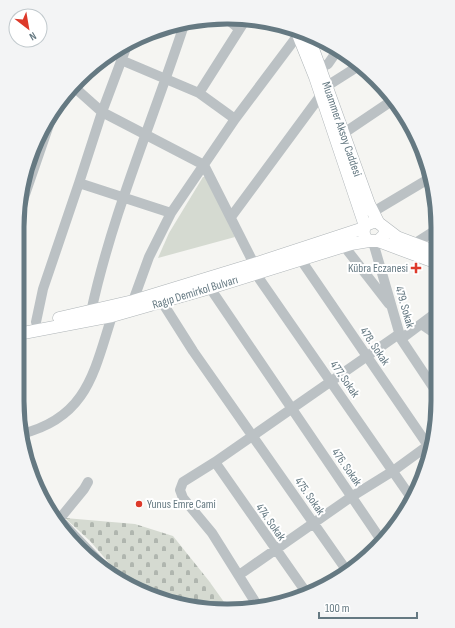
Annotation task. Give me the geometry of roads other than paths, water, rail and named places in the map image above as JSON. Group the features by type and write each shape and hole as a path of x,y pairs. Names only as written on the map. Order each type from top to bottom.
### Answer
{"main road":[{"path":"303,38 324,90 365,227 364,235 373,242 431,261"},
{"name":"Muammer Aksoy Caddesi","path":"324,90 344,133 378,220"},
{"path":"365,227 371,221 378,220 397,237 431,250"},
{"path":"373,242 385,234 378,220"},
{"name":"Ragıp Demirkol Bulvarı","path":"24,333 112,316 210,288 255,269 365,227"},
{"name":"Ragıp Demirkol Bulvarı","path":"24,325 90,312 255,269 301,260 344,246 373,242"}],"street":[{"path":"233,24 238,28"},
{"path":"199,93 241,24"},
{"path":"90,312 96,285 123,197 145,134 167,79 183,29"},
{"path":"133,301 149,258 171,213 235,119 299,37"},
{"path":"36,322 42,289 80,183 102,112 124,52"},
{"path":"316,69 328,64 335,54"},
{"path":"121,60 199,93 235,119"},
{"path":"231,217 324,90 354,69"},
{"path":"77,91 102,112 204,165"},
{"path":"344,133 388,103"},
{"path":"30,181 44,139"},
{"name":"477. Sokak","path":"204,165 231,217 255,269 408,494"},
{"path":"378,220 426,182"},
{"path":"80,183 171,213"},
{"path":"414,244 431,233"},
{"name":"479. Sokak","path":"373,242 400,337 431,384"},
{"path":"344,246 392,309"},
{"name":"478. Sokak","path":"301,260 367,358 427,442"},
{"name":"476. Sokak","path":"210,288 291,410 379,536"},
{"name":"475. Sokak","path":"162,302 193,351 344,567"},
{"path":"27,432 40,429 62,416 82,397 92,376 112,316"},
{"path":"255,602 212,533 184,498 180,490 183,482 431,316"},
{"path":"421,324 431,331"},
{"path":"239,576 275,549 351,497 393,471 425,448"},
{"name":"474. Sokak","path":"215,462 304,589"},
{"path":"60,517 88,482"}],"place":[{"name":"Kübra Eczanesi","path":"416,268"},
{"name":"Yunus Emre Cami","path":"139,504"}]}
